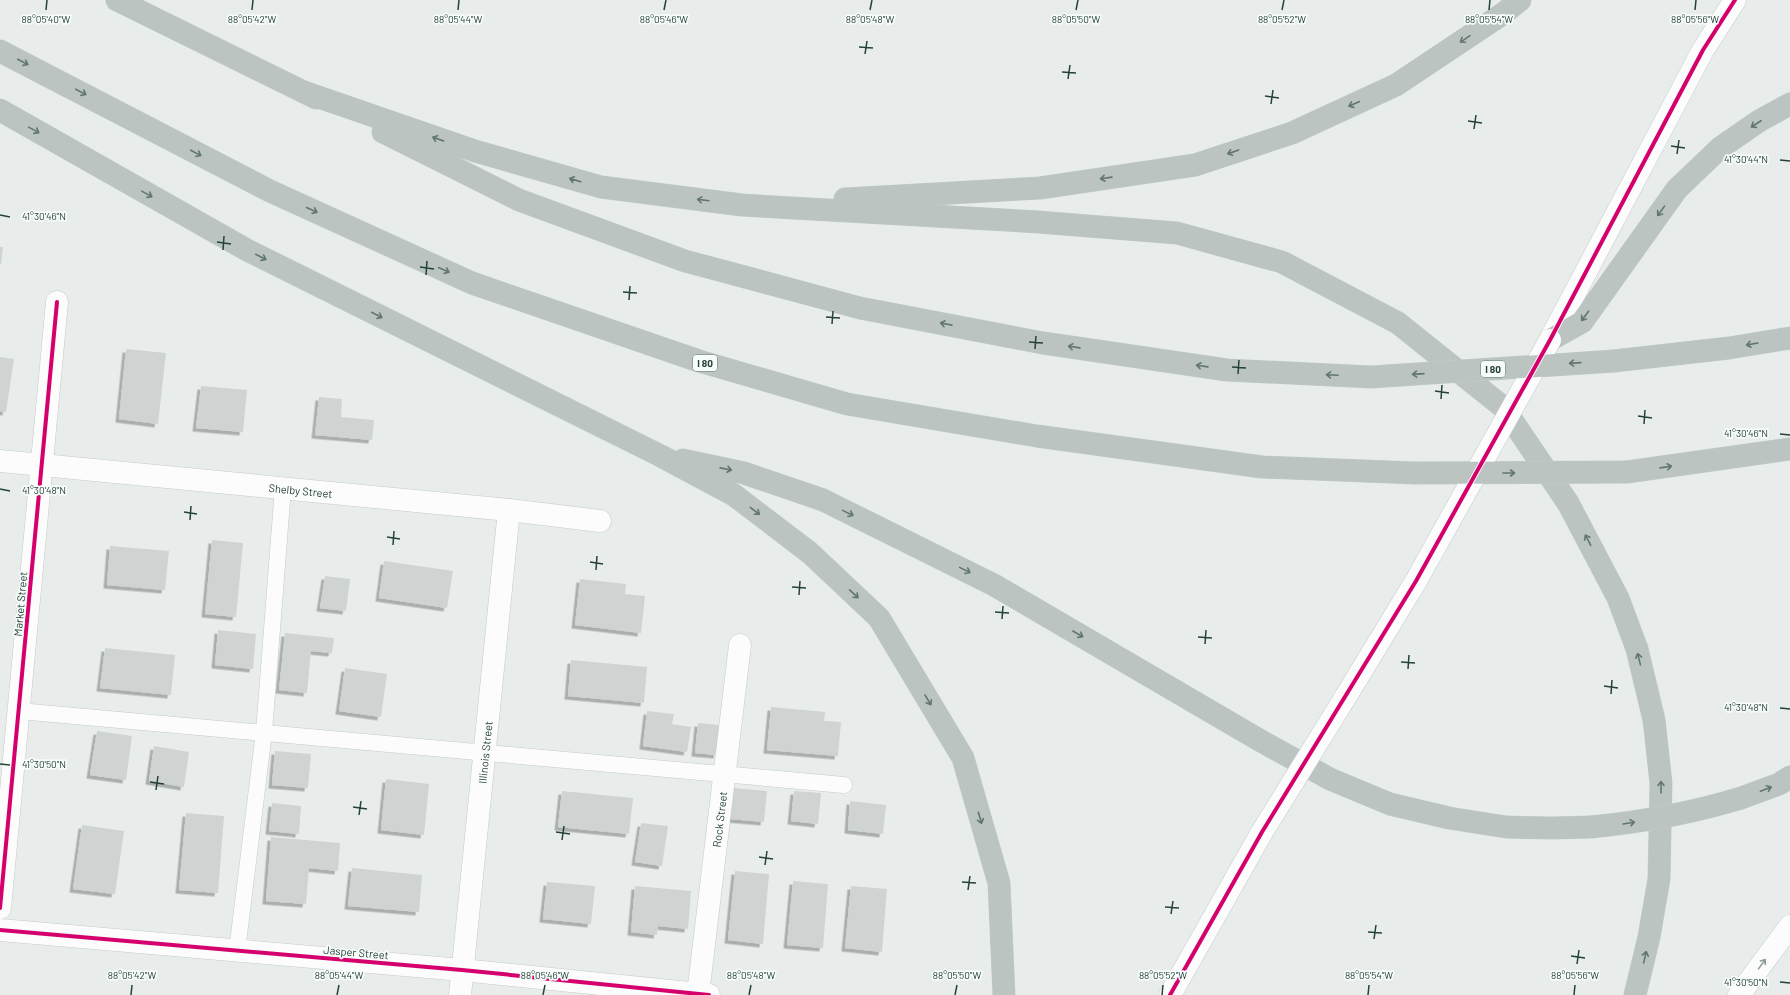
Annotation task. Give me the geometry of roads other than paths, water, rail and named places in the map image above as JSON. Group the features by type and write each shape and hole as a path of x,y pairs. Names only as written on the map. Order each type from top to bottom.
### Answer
{"highway":[{"path":"742,205 1040,188 1195,165 1292,133 1396,85 1504,13 1520,0"},
{"name":"I 80","path":"120,2 519,200 685,261 860,308 1043,343 1227,370 1371,377 1614,361 1730,348 1790,338"},
{"name":"I 80","path":"0,51 270,191 472,283 699,361 847,404 1037,436 1262,467 1414,473 1628,472 1790,449"},
{"path":"304,92 475,151 601,187 742,205 1038,222 1177,233 1282,262 1398,323 1503,407 1568,503 1618,598 1637,649 1654,720 1661,783 1659,879 1649,936 1635,995"},
{"path":"1550,340 1582,322 1677,189 1720,148 1759,122 1790,104"},
{"path":"0,110 246,250 661,456 734,495 810,553 879,618 963,758 999,883 1004,995"},
{"path":"661,456 744,472 823,500 994,585 1261,741 1330,779 1390,804 1449,818 1506,827 1591,827 1627,824 1704,810 1779,784 1790,778"}],"street":[{"path":"1170,995 1262,832 1416,581 1550,340 1703,50 1735,0"},
{"name":"Market Street","path":"0,908 57,302"},
{"name":"Shelby Street","path":"0,461 509,510 600,522"},
{"name":"Illinois Street","path":"460,995 509,510"},
{"name":"Rock Street","path":"704,994 724,774 740,645"},
{"path":"1739,995 1790,926"},
{"name":"Jasper Street","path":"0,930 462,970 704,994"}],"lane":[{"path":"237,951 264,732 283,488"},
{"path":"18,711 844,785"}]}
